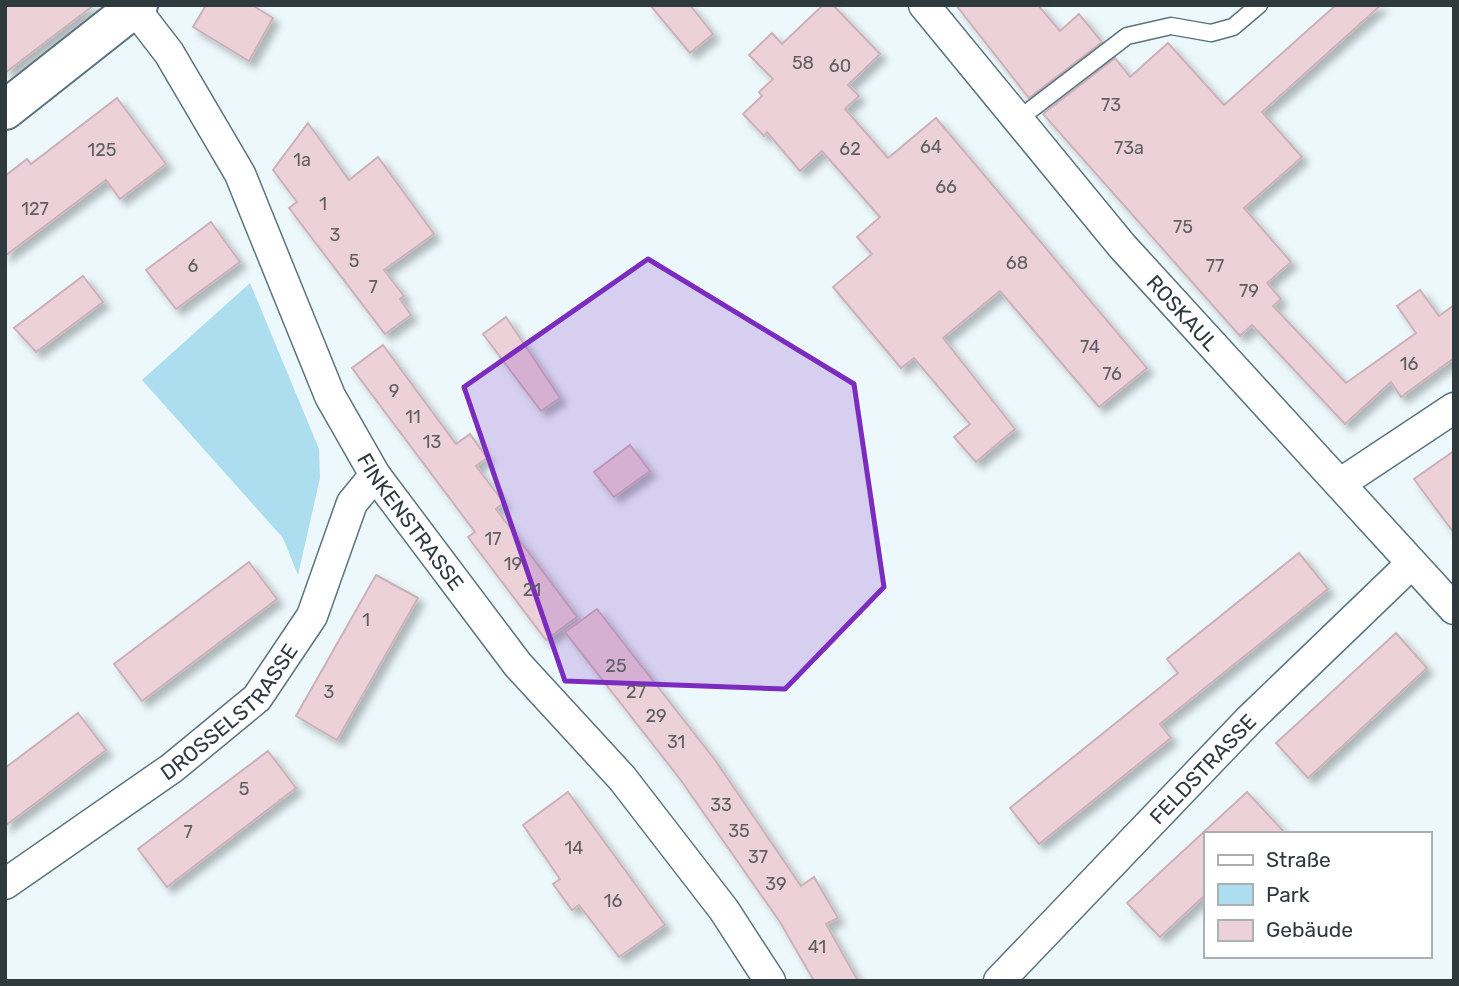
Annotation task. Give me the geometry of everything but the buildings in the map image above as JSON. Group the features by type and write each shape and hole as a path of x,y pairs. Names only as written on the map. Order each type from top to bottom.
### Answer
{"street":[{"name":"ROSKAUL","path":"924,5 1016,121 1122,246 1454,609"},
{"path":"5,110 135,6"},
{"name":"FINKENSTRASSE","path":"135,6 169,53 240,174 330,397 375,475 518,665 622,778 724,911 770,981"},
{"path":"1341,483 1454,408"},
{"name":"DROSSELSTRASSE","path":"5,884 172,768 257,698 312,616 352,503 375,475"},
{"name":"FELDSTRASSE","path":"999,981 1250,719 1411,564"}],"lane":[{"path":"1016,121 1127,36 1171,26 1212,33 1233,27 1259,5"}],"highlighted area":[{"path":"648,259 854,384 884,587 785,689 565,681 464,387"}],"green space":[{"path":"250,283 319,449 320,478 298,575 283,538 142,380"}]}
